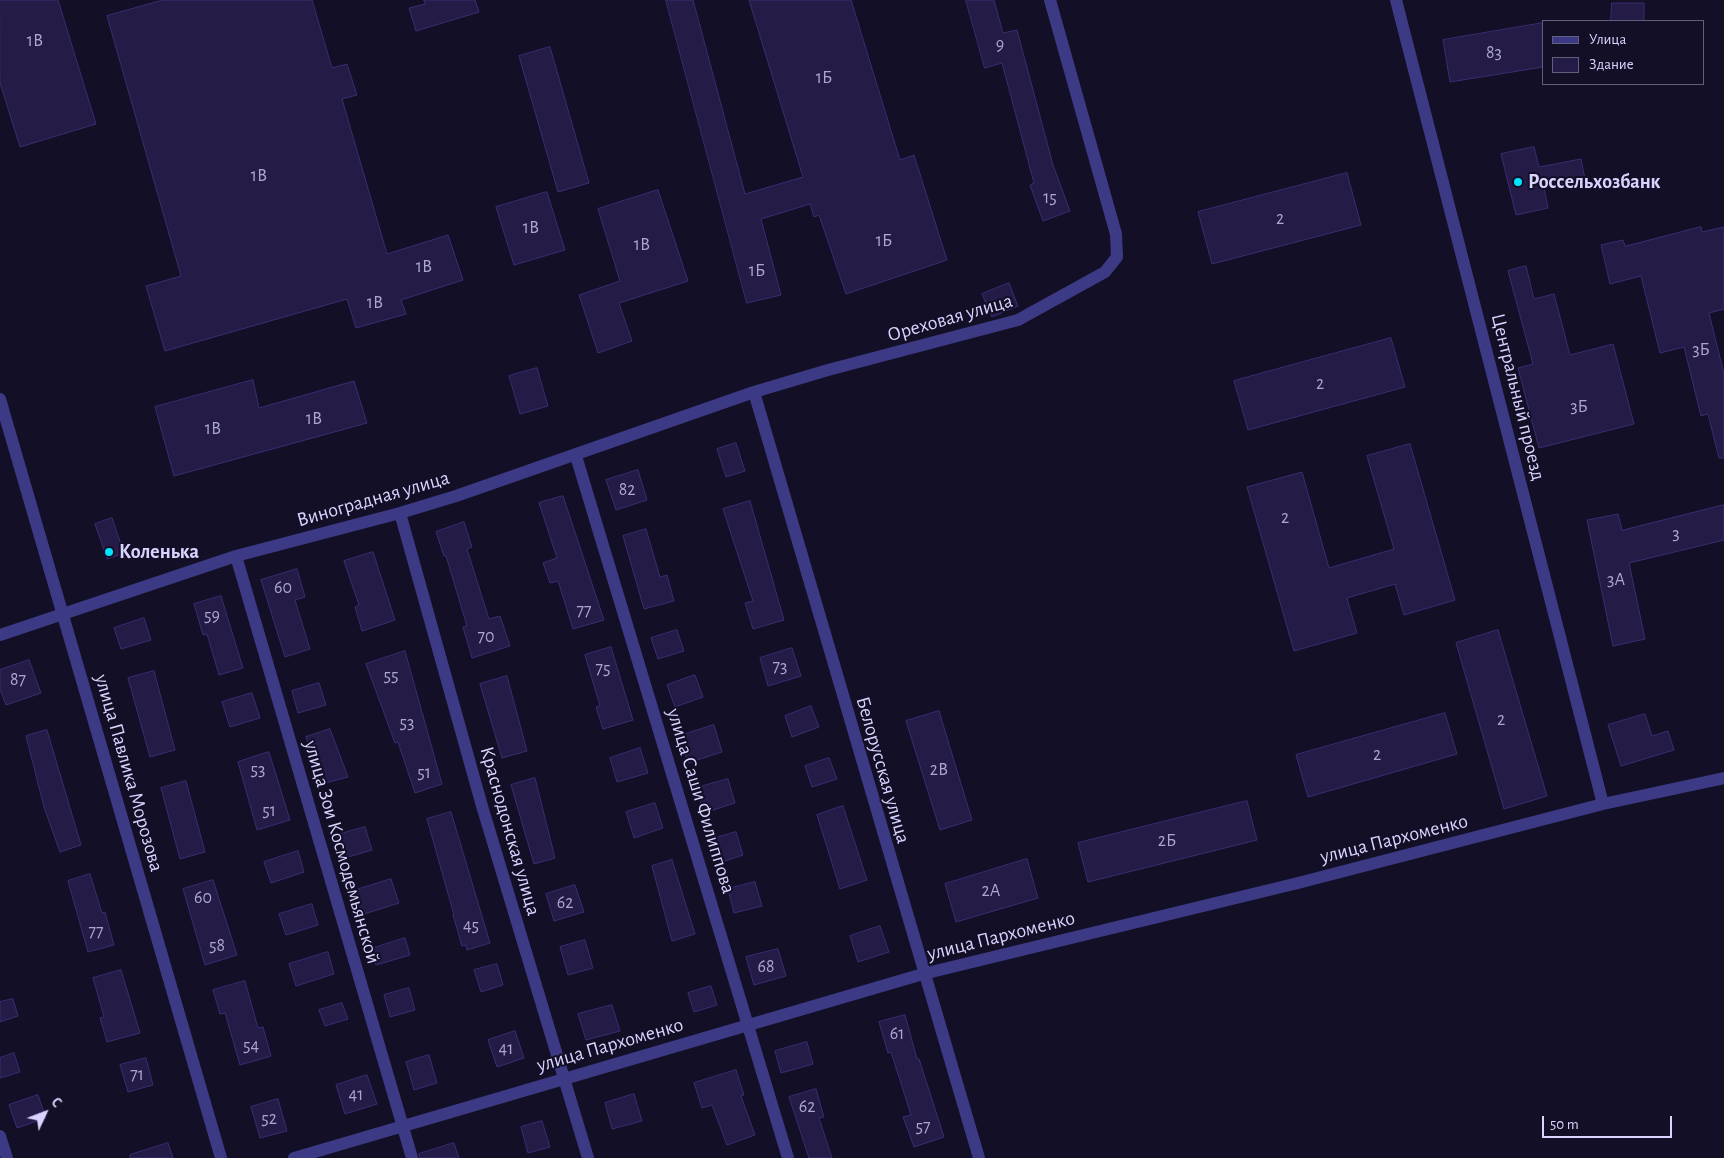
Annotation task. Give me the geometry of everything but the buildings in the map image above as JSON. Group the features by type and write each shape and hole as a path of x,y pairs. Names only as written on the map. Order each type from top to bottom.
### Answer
{"street":[{"name":"Ореховая улица","path":"754,392 828,370 1018,320 1105,272 1116,257 1116,234 1050,0"},
{"name":"Центральный проезд","path":"1396,0 1603,804"},
{"name":"Виноградная улица","path":"0,635 236,556 400,513 576,456 754,392"},
{"name":"Белорусская улица","path":"754,392 923,974 979,1158"},
{"name":"улица Павлика Морозова","path":"0,399 221,1158"},
{"name":"улица Саши Филиппова","path":"576,456 750,1024 788,1158"},
{"name":"Краснодонская улица","path":"400,513 482,806 588,1158"},
{"name":"улица Зои Космодемьянской","path":"236,556 412,1158"},
{"name":"улица Пархоменко","path":"294,1158 923,974 1298,883 1603,804 1724,778"},
{"path":"0,1136 7,1158"}],"place":[{"name":"Россельхозбанк","path":"1518,182"},
{"name":"Коленька","path":"109,552"}]}
